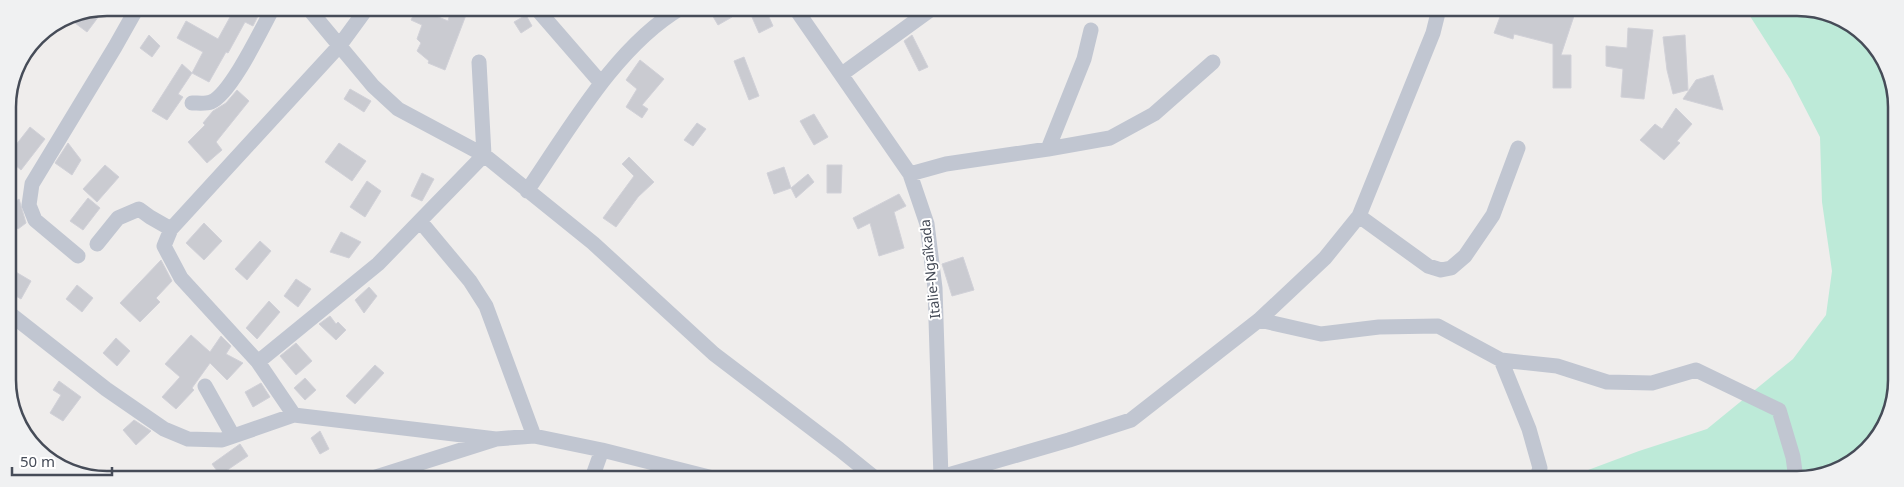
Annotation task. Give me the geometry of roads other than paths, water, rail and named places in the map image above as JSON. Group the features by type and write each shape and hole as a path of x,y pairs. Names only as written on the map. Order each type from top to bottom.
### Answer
{"street":[{"path":"78,256 34,220 29,205 32,184 133,16"},
{"path":"192,103 210,103 220,97 238,72 269,16"},
{"path":"315,16 373,86 398,109 484,155 593,243 714,354 866,471"},
{"path":"294,415 258,362 181,278 164,246 171,229 340,45 361,16"},
{"path":"543,16 602,83"},
{"path":"527,191 602,83 635,45 667,16"},
{"name":"Italie-Ngaîkada","path":"801,16 910,174 928,224 934,288 941,471"},
{"path":"842,74 921,16"},
{"path":"965,471 1131,420 1259,320 1324,258 1359,216 1433,33 1437,16"},
{"path":"1048,149 1084,59 1091,30"},
{"path":"258,362 378,264 484,155 479,62"},
{"path":"910,174 946,164 1110,138 1154,114 1213,62"},
{"path":"1359,216 1428,266 1441,270 1451,268 1465,256 1492,215 1518,148"},
{"path":"97,244 118,218 139,209 171,229"},
{"path":"420,221 470,281 486,306 534,436"},
{"path":"16,318 106,389 164,429 188,439 222,440 294,415 496,439 534,436 602,450 685,471"},
{"path":"1259,320 1321,334 1379,327 1438,326 1501,360 1557,366 1607,382 1652,383 1696,370 1779,410 1793,457 1795,471"},
{"path":"1501,360 1529,429 1540,468 1539,471"},
{"path":"205,386 233,436"},
{"path":"395,471 496,439"},
{"path":"594,471 602,450"}]}
